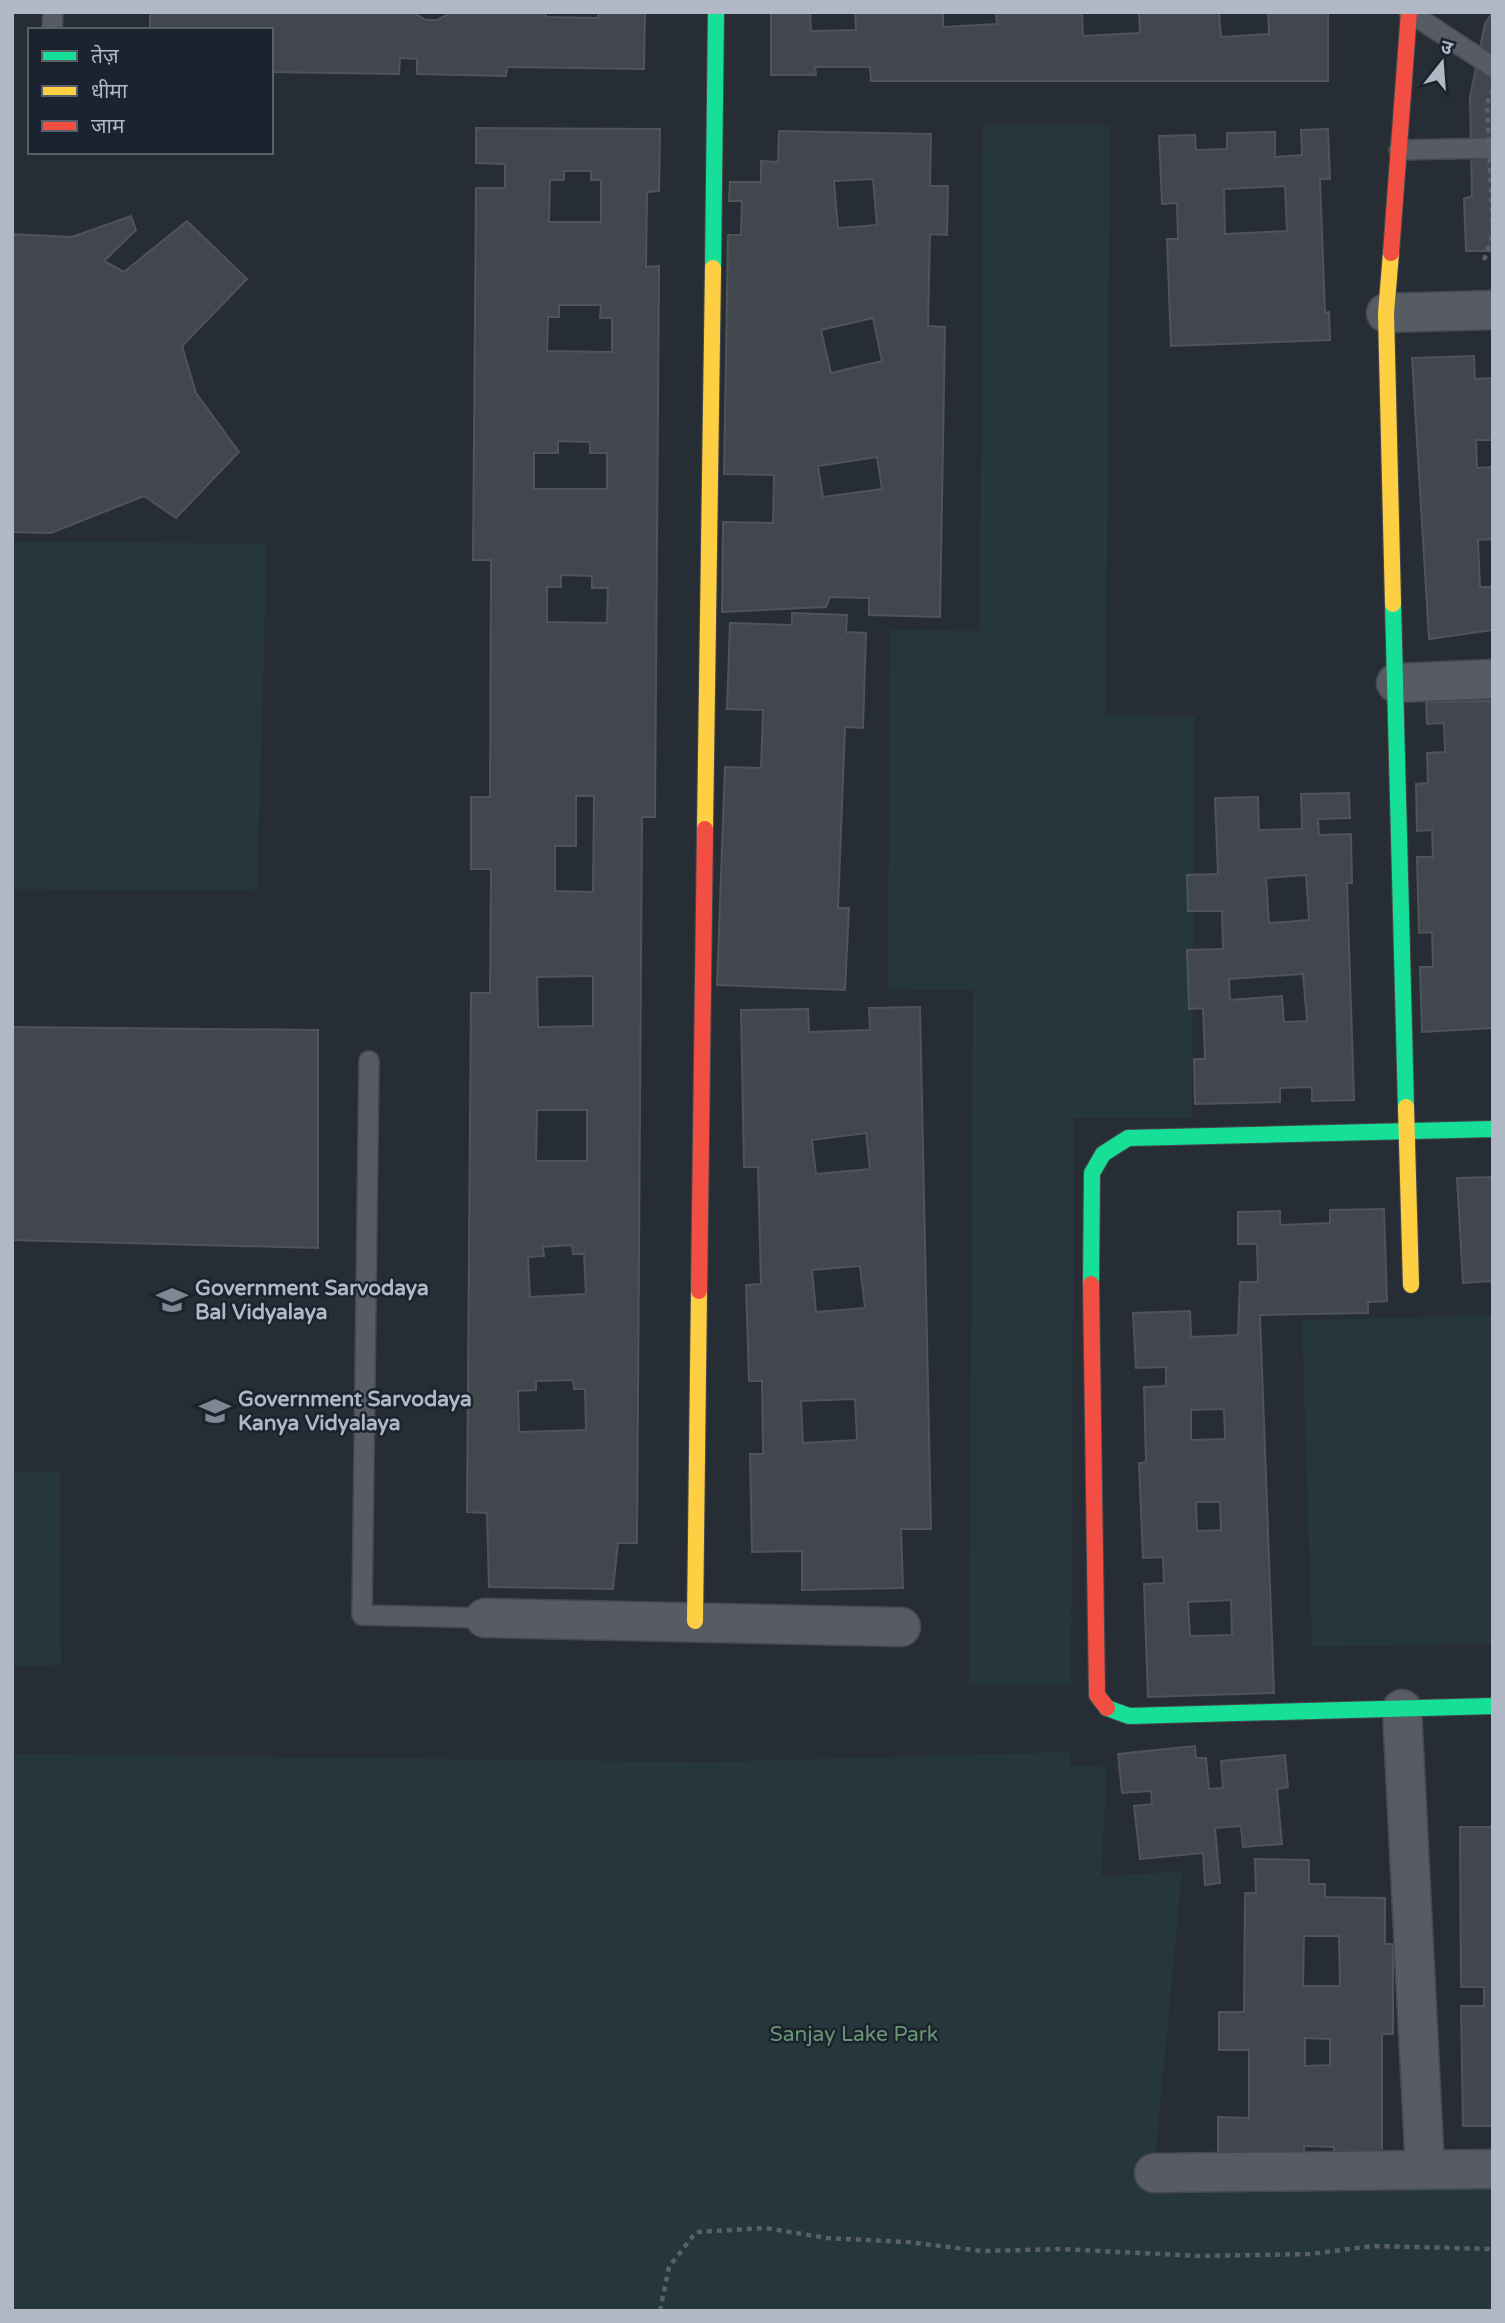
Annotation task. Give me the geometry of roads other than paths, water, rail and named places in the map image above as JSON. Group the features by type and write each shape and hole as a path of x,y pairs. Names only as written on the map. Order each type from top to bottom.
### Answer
{"street":[{"path":"695,1621 716,12"},
{"path":"1409,12 1387,295 1411,1285"},
{"path":"1387,295 1493,310"},
{"path":"1396,683 1493,679"},
{"path":"1493,1129 1128,1138 1106,1150 1091,1170 1090,1194 1097,1695 1101,1704 1111,1712 1129,1716 1493,1706"},
{"path":"485,1618 901,1627"},
{"path":"1402,1709 1425,2169"},
{"path":"1154,2173 1493,2169"}],"lane":[{"path":"1409,12 1493,67"},
{"path":"1399,150 1493,148"},
{"path":"369,1061 362,1615 485,1618"}],"place":[{"name":"Government Sarvodaya Bal Vidyalaya","path":"172,1300"},
{"name":"Government Sarvodaya Kanya Vidyalaya","path":"215,1411"}],"park label":[{"name":"Sanjay Lake Park","path":"854,2034"}]}
